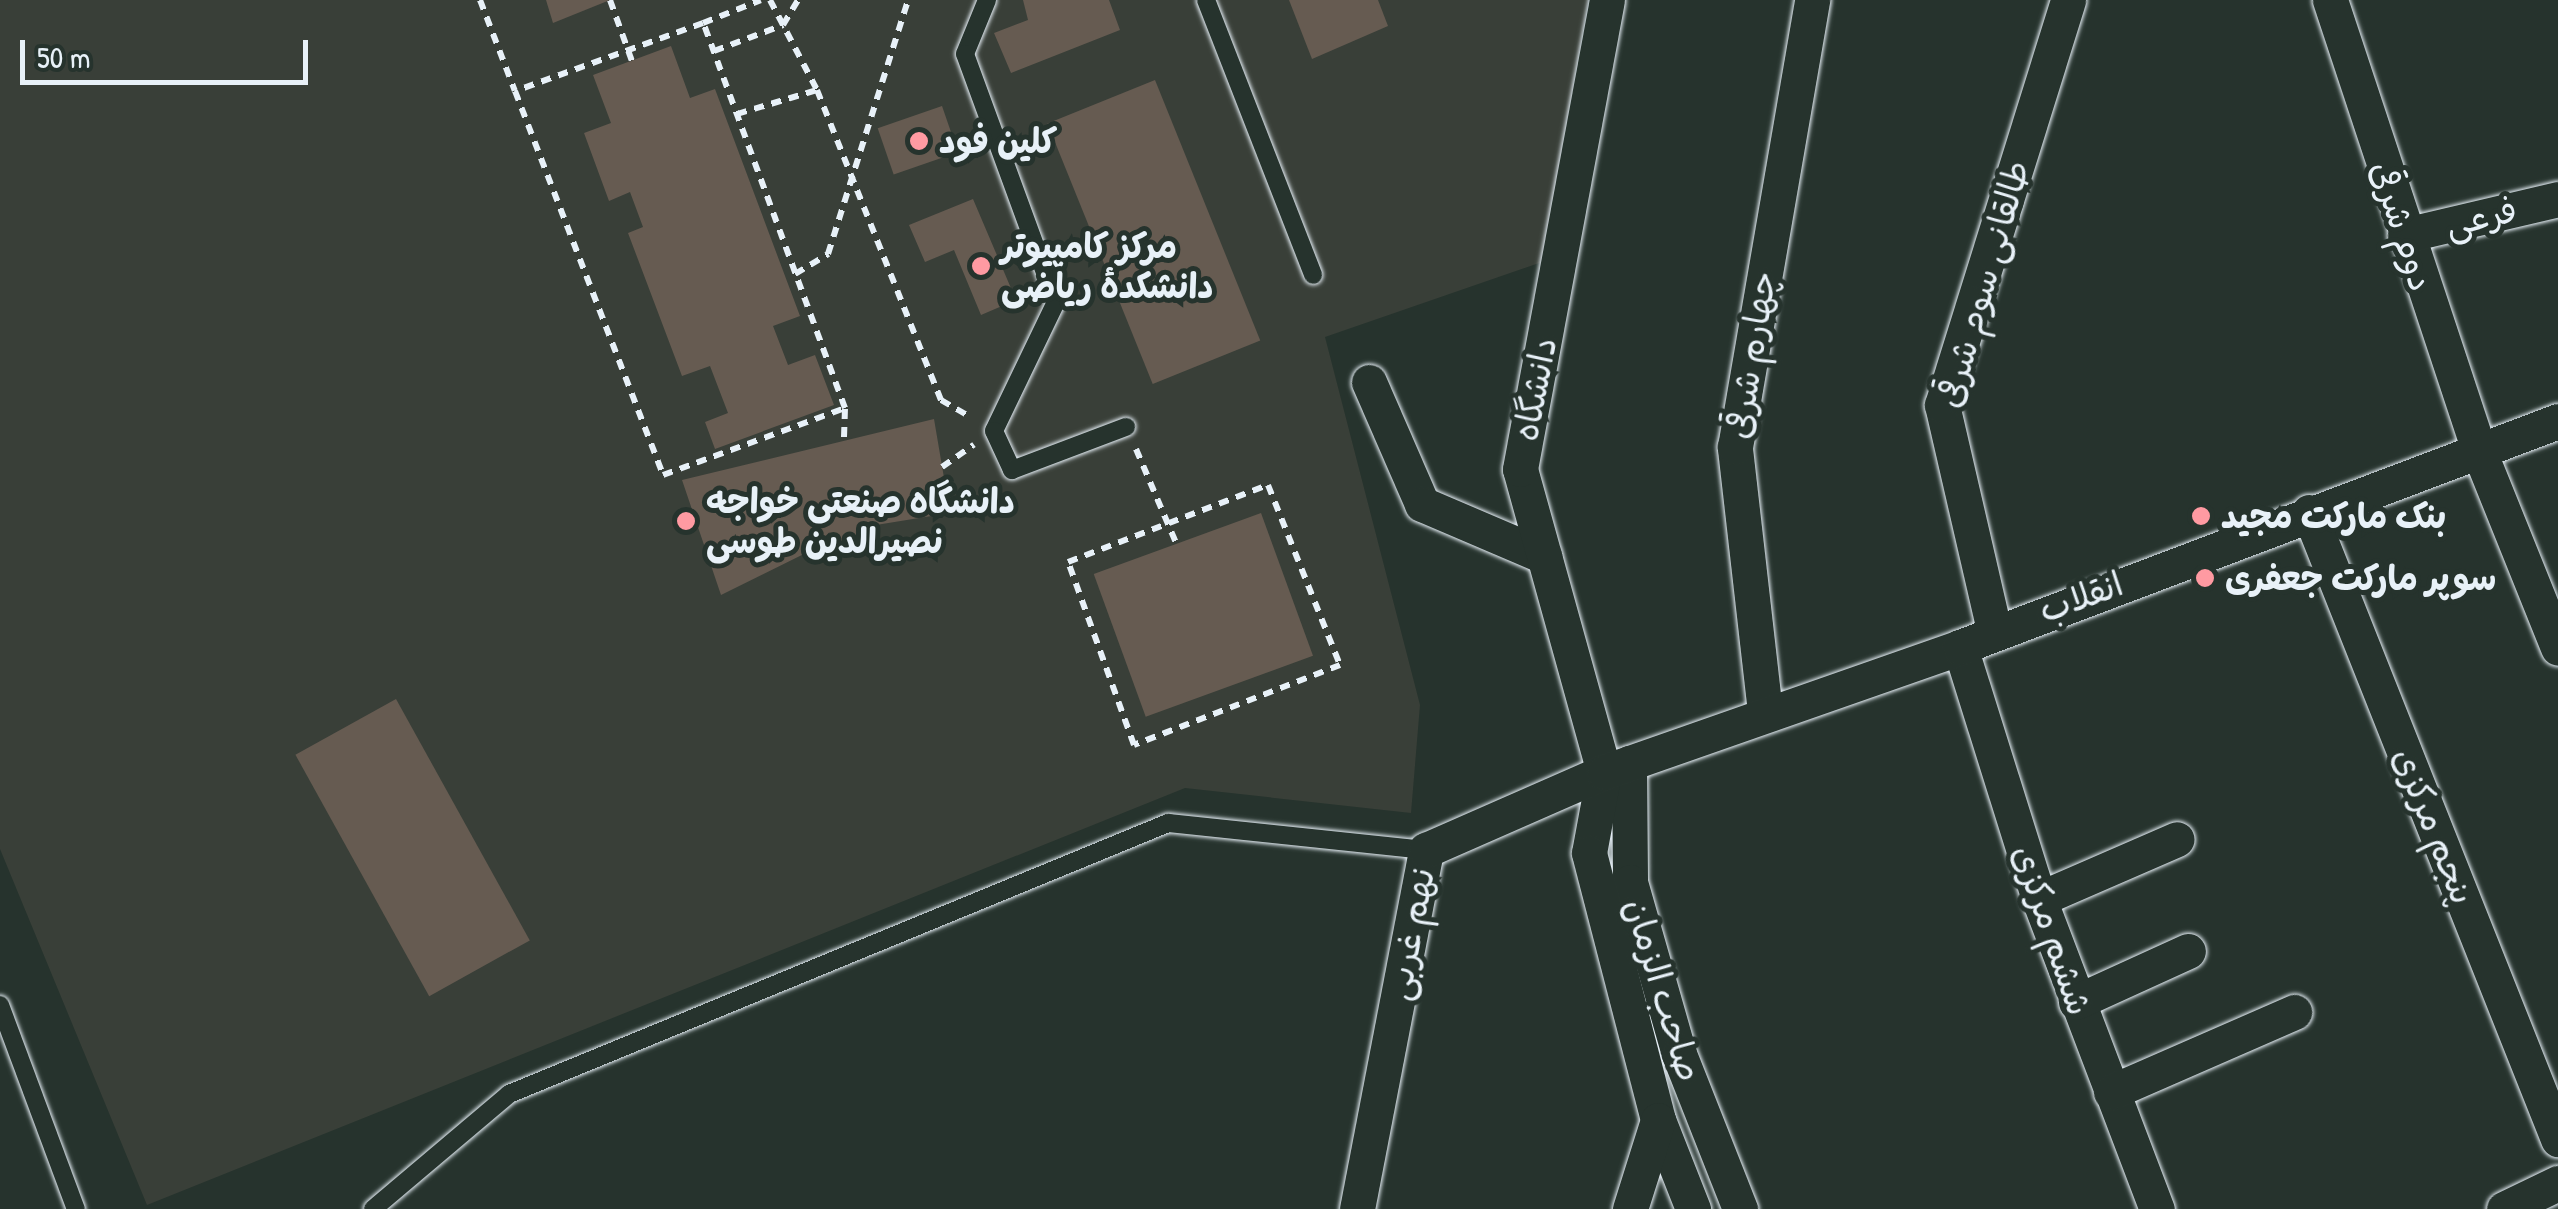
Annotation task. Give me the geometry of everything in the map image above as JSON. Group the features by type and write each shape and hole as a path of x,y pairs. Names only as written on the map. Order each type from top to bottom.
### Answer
{"street":[{"name":"دانشگاه","path":"1607,0 1520,469 1544,556 1616,768"},
{"name":"چهارم شرقی","path":"1765,712 1735,447 1812,0"},
{"name":"طالقانی سوم شرقی","path":"1994,630 1942,405 2068,0"},
{"name":"دوم شرقی","path":"2330,0 2404,235 2478,450 2558,648"},
{"name":"فرعی","path":"2404,235 2558,199"},
{"path":"1370,382 1422,504 1544,556"},
{"name":"انقلاب","path":"1616,768 1765,712 1960,648 1994,630 2558,421"},
{"name":"پنجم مرکزی","path":"2309,512 2558,1139"},
{"name":"ششم مرکزی","path":"1960,648 2039,898 2157,1209"},
{"name":"نهم غربی","path":"1357,1209 1426,850 1616,768"},
{"name":"صاحب الزمان","path":"1616,768 1589,853 1658,1120 1693,1209"},
{"name":"صاحب الزمان","path":"1616,768 1630,882 1679,1054 1740,1209"},
{"path":"2039,898 2178,839"},
{"path":"2076,1002 2188,951"},
{"path":"2111,1092 2294,1012"},
{"path":"1630,1209 1658,1120"},
{"path":"2504,1209 2558,1183"}],"lane":[{"path":"987,0 966,54 1056,302 994,431 1012,470 1126,428"},
{"path":"1206,0 1313,274"},
{"path":"373,1209 509,1094 1168,823 1426,850"},
{"path":"0,1005 76,1209"}],"path":[{"path":"480,0 663,475 845,408"},
{"path":"610,0 632,61"},
{"path":"515,92 762,0"},
{"path":"770,0 816,90 852,188 941,400 994,431"},
{"path":"714,51 783,26 798,0"},
{"path":"795,274 828,254 852,188 908,0"},
{"path":"702,23 845,408 844,437"},
{"path":"737,114 816,90"},
{"path":"1126,428 1177,545"},
{"path":"1268,485 1340,664 1134,745 1068,562 1168,523 1268,485"}],"shaded area":[{"name":"دانشگاه صنعتی خواجه نصیرالدین طوسی","path":"0,0 1588,0 1542,262 1325,337 1420,705 1411,813 1185,788 147,1205 0,849"}],"building":[{"path":"546,0 610,0 553,23"},
{"path":"1023,0 1109,0 1120,30 1011,73 994,33 1028,20"},
{"path":"1289,0 1378,0 1388,26 1312,59"},
{"path":"671,46 690,98 715,89 800,316 773,326 788,365 815,355 834,405 715,449 705,422 728,413 710,366 682,376 628,233 643,227 630,192 609,201 584,133 611,123 593,75"},
{"path":"1155,80 1260,341 1153,384 1047,123"},
{"name":"کلین فود","path":"942,106 958,152 894,174 878,128"},
{"name":"مرکز کامپیوتر دانشکدهٔ ریاضی","path":"973,199 1016,300 981,315 954,250 925,262 909,225"},
{"path":"934,419 950,513 876,525 880,547 812,550 721,595 682,480"},
{"path":"1261,513 1313,656 1146,717 1094,574"},
{"path":"396,699 530,940 429,996 295,755"}],"place":[{"name":"کلین فود","path":"919,141"},
{"name":"مرکز کامپیوتر دانشکدهٔ ریاضی","path":"981,266"},
{"name":"بنک‌ مارکت مجید","path":"2201,516"},
{"name":"دانشگاه صنعتی خواجه نصیرالدین طوسی","path":"686,521"},
{"name":"سوپر مارکت جعفری","path":"2205,578"}]}
